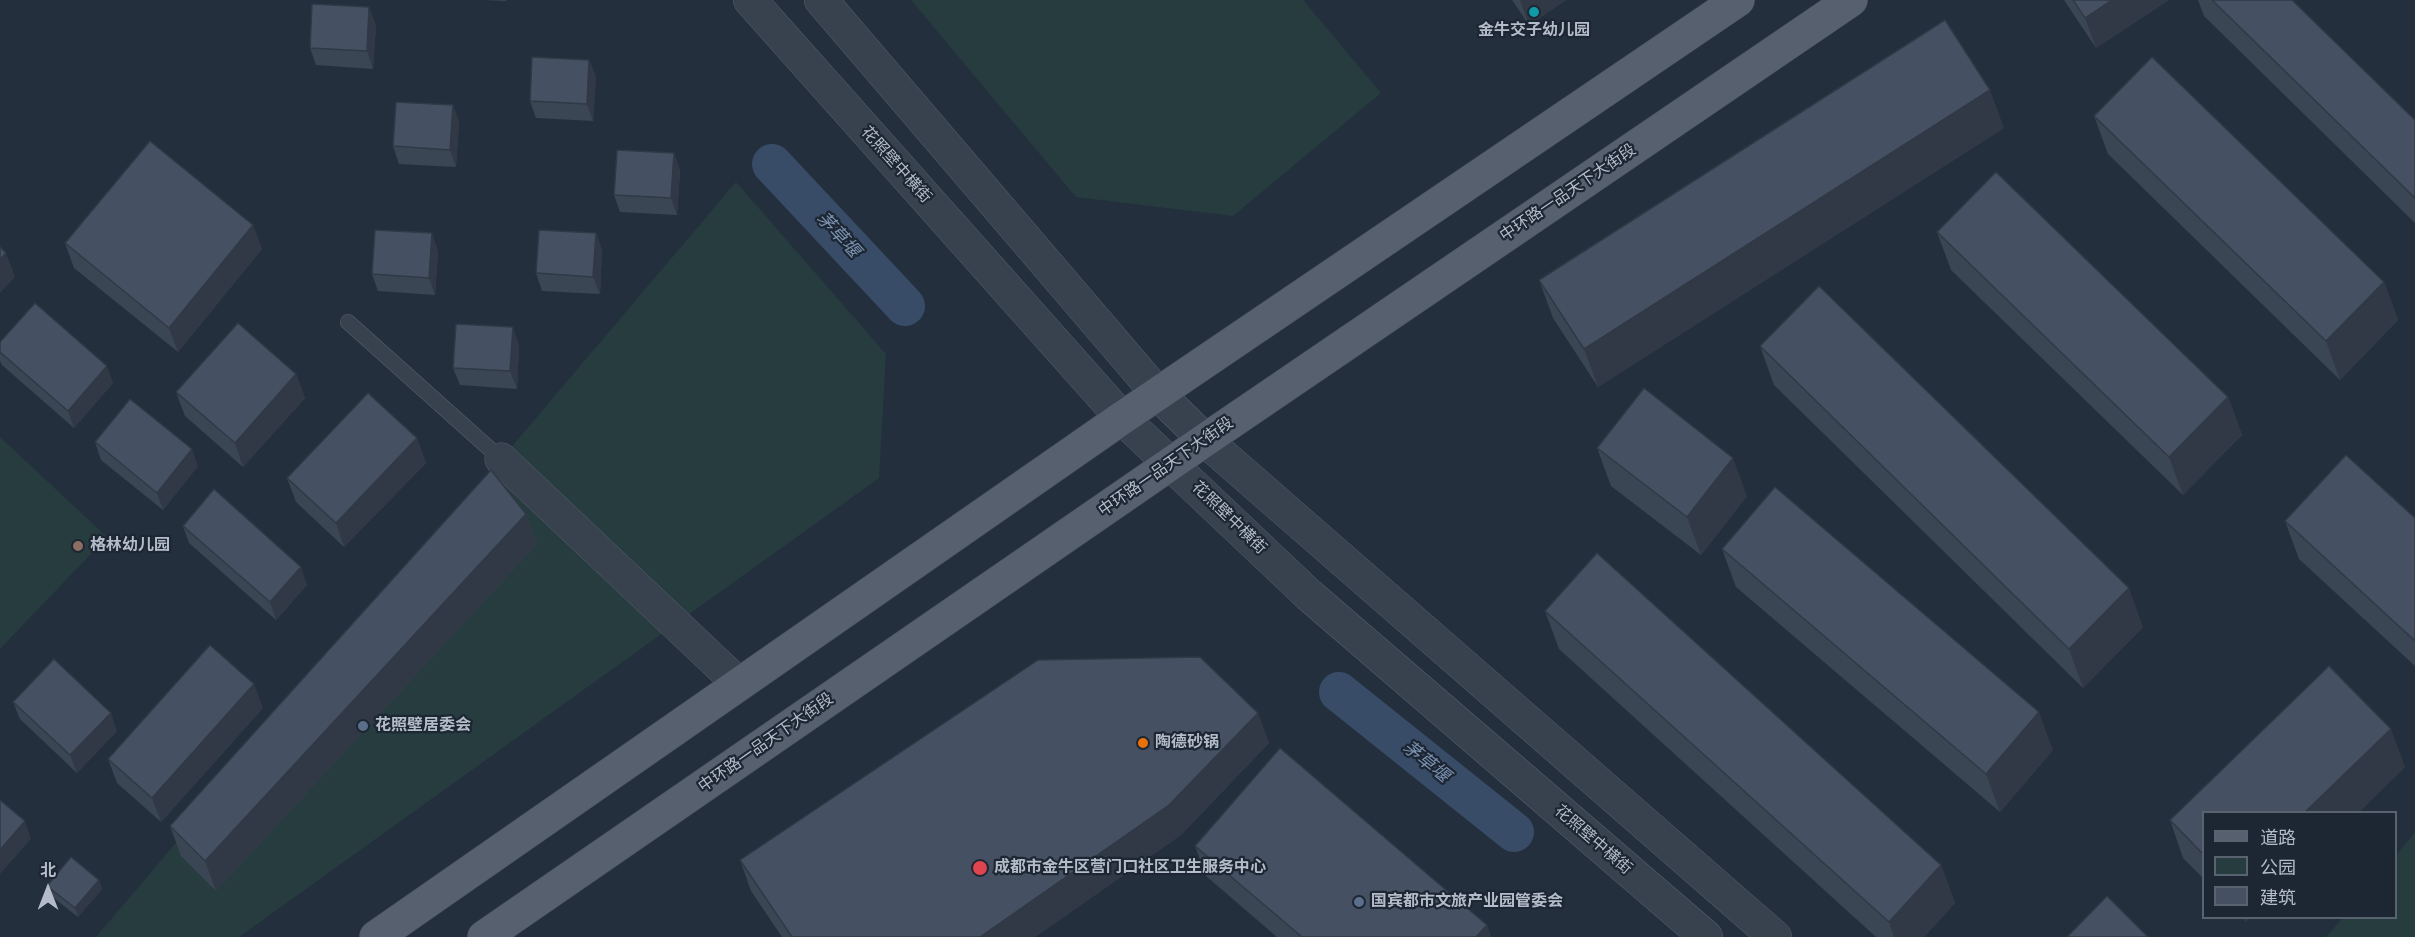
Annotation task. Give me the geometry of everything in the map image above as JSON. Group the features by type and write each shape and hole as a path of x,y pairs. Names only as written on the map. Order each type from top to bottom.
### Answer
{"main road":[{"path":"376,937 1122,418 1738,0"},
{"name":"中环路一品天下大街段","path":"484,937 1205,440 1851,0"}],"street":[{"name":"花照壁中横街","path":"750,0 1122,418 1310,596 1706,937"},
{"path":"821,0 1158,394 1205,440 1775,937"},
{"path":"501,459 740,684"}],"lane":[{"path":"348,322 501,459"}],"green space":[{"path":"911,0 1303,0 1381,93 1233,216 1076,197"},
{"path":"736,182 886,354 879,478 239,937 96,937"},
{"path":"0,437 107,537 0,649"},
{"path":"2415,832 2415,937 2326,937 2342,919 2397,919 2397,854"}],"building":[{"path":"2073,0 2112,0 2085,18"},
{"path":"2212,0 2292,0 2415,120 2415,198"},
{"path":"312,4 369,7 367,51 310,48"},
{"path":"1945,20 1990,90 1584,349 1539,280"},
{"path":"532,57 589,60 587,104 530,101"},
{"path":"2152,57 2384,282 2326,341 2094,116"},
{"path":"396,102 453,105 450,150 393,146"},
{"path":"150,141 253,225 169,328 65,243"},
{"path":"617,150 674,153 671,198 614,195"},
{"path":"1996,172 2228,397 2169,457 1937,232"},
{"path":"375,230 432,233 429,278 372,274"},
{"path":"539,230 596,233 593,277 536,273"},
{"path":"0,247 6,253 0,260"},
{"path":"1819,286 2129,588 2069,649 1760,346"},
{"path":"35,303 107,366 68,411 0,352 0,342"},
{"path":"238,323 296,374 235,443 176,392"},
{"path":"456,324 513,327 510,371 453,368"},
{"path":"1644,388 1733,458 1687,517 1597,448"},
{"path":"368,393 417,438 336,523 287,478"},
{"path":"130,399 192,449 157,493 95,442"},
{"path":"2346,455 2415,518 2415,641 2285,521"},
{"path":"491,470 526,514 205,861 170,826"},
{"path":"1775,487 2039,712 1986,774 1722,549"},
{"path":"214,489 301,567 270,602 183,526"},
{"path":"1597,553 1941,865 1889,922 1545,611"},
{"path":"210,645 254,684 152,798 108,759"},
{"path":"1200,657 1258,713 1169,805 980,937 792,937 740,860 1038,660"},
{"path":"54,659 111,713 70,755 13,702"},
{"path":"2329,666 2391,729 2306,811 2202,811 2202,853 2170,820"},
{"path":"1280,748 1487,925 1476,937 1302,937 1195,846"},
{"path":"0,800 25,821 0,850"},
{"path":"71,857 99,880 75,908 47,886"},
{"path":"2107,896 2148,937 2067,937"}],"waterway":[{"name":"茅草堰","path":"772,164 905,306"},
{"name":"茅草堰","path":"1339,692 1514,832"}],"place":[{"name":"金牛交子幼儿园","path":"1534,12"},
{"name":"格林幼儿园","path":"78,546"},
{"name":"花照壁居委会","path":"363,726"},
{"name":"陶德砂锅","path":"1143,743"},
{"name":"成都市金牛区营门口社区卫生服务中心","path":"980,868"},
{"name":"国宾都市文旅产业园管委会","path":"1359,902"}]}
